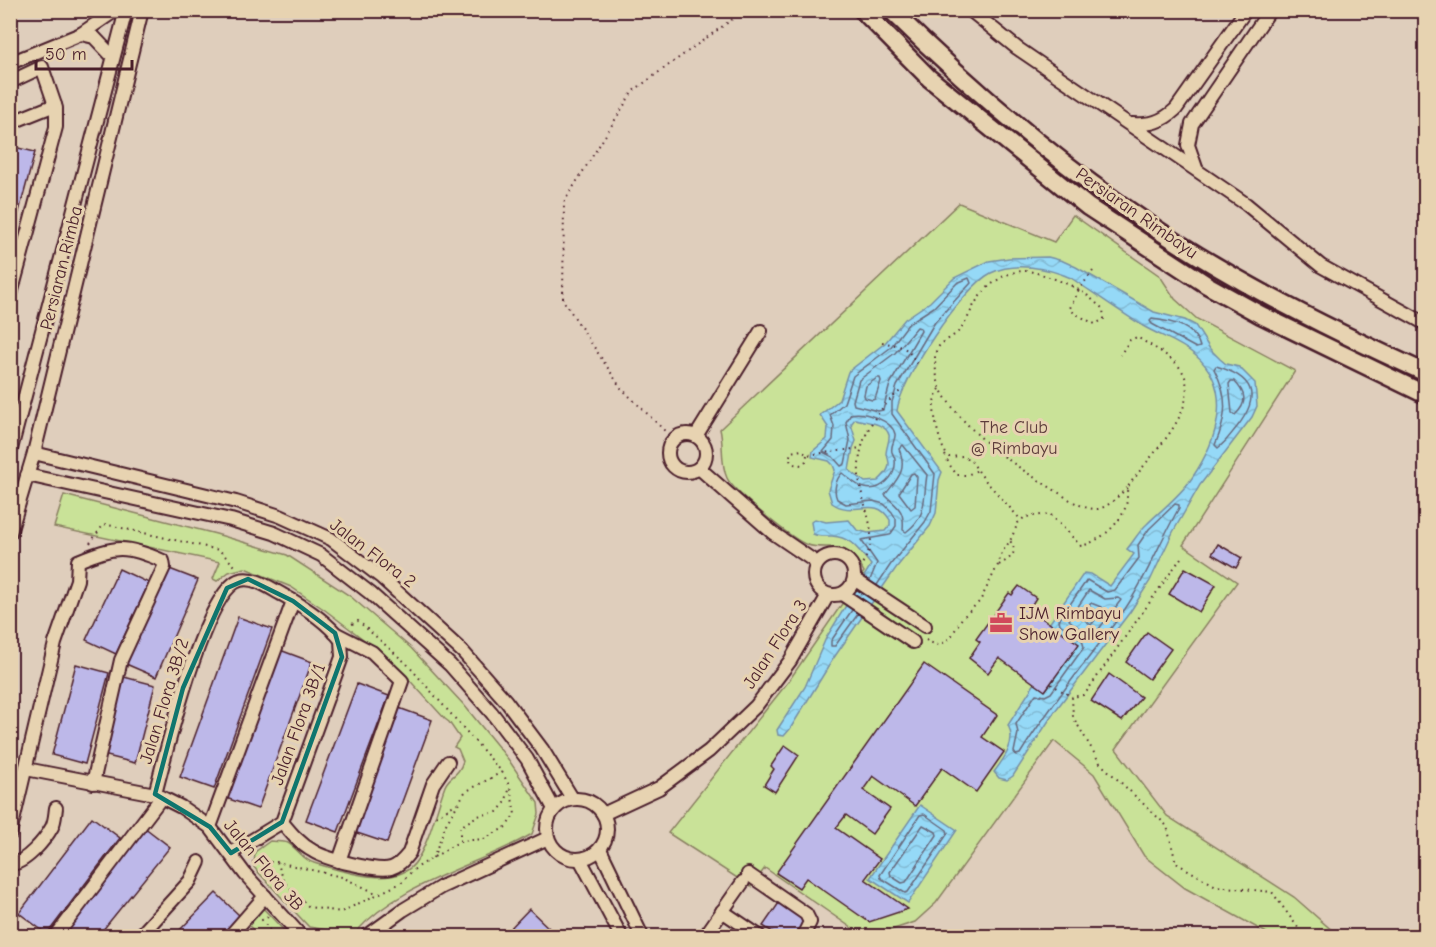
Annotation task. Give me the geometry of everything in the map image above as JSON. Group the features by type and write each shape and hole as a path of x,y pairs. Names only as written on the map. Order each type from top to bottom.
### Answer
{"main road":[{"name":"Persiaran Rimbayu","path":"862,10 929,78 1088,207 1208,285 1261,315 1425,395"},
{"name":"Persiaran Rimbayu","path":"891,10 994,106 1120,204 1251,286 1322,325 1425,373"}],"street":[{"path":"10,63 81,34 116,10"},
{"name":"Persiaran Rimba","path":"10,453 126,10"},
{"name":"Persiaran Rimba","path":"10,533 34,453 142,10"},
{"path":"970,10 1017,48 1246,204 1321,266 1425,324"},
{"path":"1131,124 1152,124 1161,121 1176,109 1246,10"},
{"path":"1196,168 1188,145 1192,124 1270,10"},
{"path":"81,34 93,37 113,57"},
{"path":"10,298 56,127 57,117 38,52"},
{"path":"10,82 42,68"},
{"path":"10,123 54,105"},
{"path":"696,436 761,331"},
{"path":"684,434 696,436 705,445 706,458 699,468 687,473 670,464 667,451 673,439 684,434"},
{"name":"Jalan Flora 2","path":"34,453 236,502 280,516 331,539 382,578 463,652 506,701 542,749 572,798"},
{"path":"699,468 773,533 818,563"},
{"name":"Jalan Flora 2","path":"27,475 231,520 274,533 321,555 370,592 450,665 492,713 527,759 554,809"},
{"path":"10,834 55,643 77,580 78,561 104,550 124,548 162,561 164,567 121,660 93,783"},
{"path":"915,639 844,595 828,595 822,592 814,582 813,575 818,563 829,555 848,560 855,577 925,626"},
{"path":"844,595 855,577"},
{"path":"248,579 259,582 293,601 335,633 372,651 402,681 339,861"},
{"name":"Jalan Flora 3B/2","path":"158,796 183,688 208,623 227,588 239,580 248,579"},
{"name":"Jalan Flora 3","path":"603,813 659,788 709,752 756,706 790,661 828,595"},
{"path":"210,827 293,601"},
{"name":"Jalan Flora 3B/1","path":"282,822 342,657 341,640 335,633"},
{"path":"234,857 282,822 300,843 314,852 339,861 384,869 393,867 402,862 409,853 433,784 448,762"},
{"name":"Jalan Flora 3B","path":"26,769 158,796 181,807 210,827 265,896 302,936"},
{"path":"56,936 158,796"},
{"path":"572,798 589,801 603,813 607,823 607,833 600,849 580,859 560,854 548,838 549,818 554,809 562,802 572,798"},
{"path":"10,864 18,864 25,860 51,829 55,820 56,808"},
{"path":"367,936 403,910 441,887 548,838"},
{"path":"600,849 642,936"},
{"path":"580,859 621,936"},
{"path":"140,936 190,881 200,862"},
{"path":"705,936 746,878 806,914 810,922 803,936"},
{"path":"230,936 265,896"},
{"path":"722,911 759,936"}],"path":[{"path":"673,439 621,388 563,300 564,202 633,91 745,10"},
{"path":"1092,272 1080,288 1070,308 1074,313 1095,324 1104,319 1103,309 1087,295 1072,286 1033,271 1019,271 992,283 977,298 959,332 939,345 935,355 940,387 944,396 987,444 1013,465 1084,507 1098,509 1110,503 1127,488 1175,425 1184,407 1187,391 1185,375 1177,364 1137,337 1130,340 1120,355"},
{"path":"884,343 907,349 918,366"},
{"path":"940,387 934,403 943,451 957,475 967,475 978,470"},
{"path":"855,577 872,541 859,476 860,448 880,409 903,389"},
{"path":"809,455 800,465 793,464 789,459 791,452 796,450 809,455 860,448"},
{"path":"943,451 949,457 967,458 1021,520"},
{"path":"915,639 936,645 951,637 962,618 980,601 1002,552 1018,523 1025,517 1050,514 1081,546 1092,544 1119,519 1126,505 1127,488"},
{"path":"78,561 104,524 219,550 248,579"},
{"path":"998,565 1010,559 1014,552 1014,546 1010,541"},
{"path":"1051,684 1071,697 1083,695 1181,558"},
{"path":"277,862 285,883 309,906 341,912 401,883 413,870 460,841 484,838 506,827 515,814 510,787 502,772 407,664 358,621 335,633"},
{"path":"1071,697 1073,717 1100,763 1167,826 1176,862 1216,886 1272,892 1304,936"},
{"path":"433,858 446,824 465,792 502,772"},
{"path":"460,841 460,827 477,816 497,812 505,802 510,787"},
{"path":"418,826 459,802"},
{"path":"234,857 277,862 342,877 378,894"},
{"path":"274,936 262,920 278,911"}],"highlighted area":[{"path":"248,579 293,601 335,633 342,657 282,822 231,853 210,827 155,794 183,688 227,588"}],"green space":[{"name":"The Club @ Rimbayu","path":"959,203 1054,242 1073,215 1160,276 1175,299 1197,319 1295,371 1183,545 1237,582 1116,749 1167,816 1294,897 1334,932 1342,936 1272,936 1185,888 1144,856 1094,774 1054,741 936,903 915,922 885,932 862,935 765,868 751,887 668,833 788,682 864,572 850,553 840,548 808,545 778,525 740,493 731,484 725,472 720,429"},
{"path":"64,495 216,534 287,555 350,596 411,648 464,705 508,759 538,803 539,814 532,834 416,888 374,915 356,932 344,933 309,927 254,867 255,852 270,841 284,842 310,861 354,874 383,877 397,875 408,869 417,860 426,842 445,786 457,773 463,761 458,749 454,747 460,738 449,722 392,661 291,587 245,568 229,572 217,581 213,579 220,562 54,527"},
{"path":"261,906 289,936 260,936 246,923"}],"water":[{"path":"1048,257 1063,261 1154,312 1195,325 1210,349 1220,359 1226,364 1239,367 1255,383 1257,406 1252,417 1200,485 1173,532 1150,581 1130,612 1055,711 1013,776 1007,780 999,778 994,772 1010,744 1008,725 1035,683 1046,690 1078,645 1049,624 1084,573 1091,574 1110,586 1134,554 1127,549 1139,533 1187,485 1209,448 1218,415 1218,399 1215,383 1207,369 1189,350 1143,326 1071,278 1031,267 1010,267 991,273 964,297 934,336 909,378 897,411 942,472 939,480 936,513 930,526 896,568 833,659 790,729 784,736 778,735 777,730 805,687 826,638 871,565 845,539 813,534 811,522 815,519 826,522 849,520 857,530 868,533 885,531 890,525 890,520 884,512 878,509 871,507 849,509 832,503 828,490 835,470 833,465 829,461 812,457 813,451 827,439 828,427 820,415 839,400 848,372 885,343 905,319 930,302 954,278 989,261","holes":["855,419 880,425 889,435 886,454 889,465 878,481 865,482 849,470 856,441 851,424"]},
{"path":"920,805 957,830 908,903 870,878"}],"building":[{"path":"10,146 35,152 10,245"},
{"path":"1218,544 1242,558 1236,568 1212,554"},
{"path":"167,568 198,580 156,677 126,664"},
{"path":"1185,568 1216,585 1199,612 1169,594"},
{"path":"119,569 149,583 116,654 86,640"},
{"path":"1019,586 1036,598 1029,609 1079,644 1045,691 999,658 988,673 969,658 980,642 976,639 1009,593 1012,595"},
{"path":"238,617 272,629 214,789 180,777"},
{"path":"1147,632 1171,649 1149,679 1126,662"},
{"path":"280,650 312,662 258,809 226,798"},
{"path":"76,664 109,673 85,764 52,755"},
{"path":"924,664 997,715 982,737 1004,752 976,792 942,768 915,806 873,776 863,790 890,809 872,834 846,815 836,828 880,859 865,879 908,909 869,922 806,878 799,888 776,873"},
{"path":"1109,674 1141,697 1122,721 1091,701"},
{"path":"124,677 155,685 135,763 103,755"},
{"path":"357,684 389,696 338,832 306,820"},
{"path":"399,708 432,720 387,843 354,832"},
{"path":"785,745 799,755 775,792 764,785 774,769 771,766"},
{"path":"92,817 120,838 47,934 19,913"},
{"path":"144,827 170,847 98,936 73,936 63,929"},
{"path":"216,893 240,916 221,936 174,936"},
{"path":"781,900 803,915 800,918 809,924 800,936 779,936 763,926"},
{"path":"529,909 551,930 545,936 503,936"},
{"path":"742,928 754,936 735,936"}],"place":[{"name":"IJM Rimbayu Show Gallery","path":"1001,623"}]}
